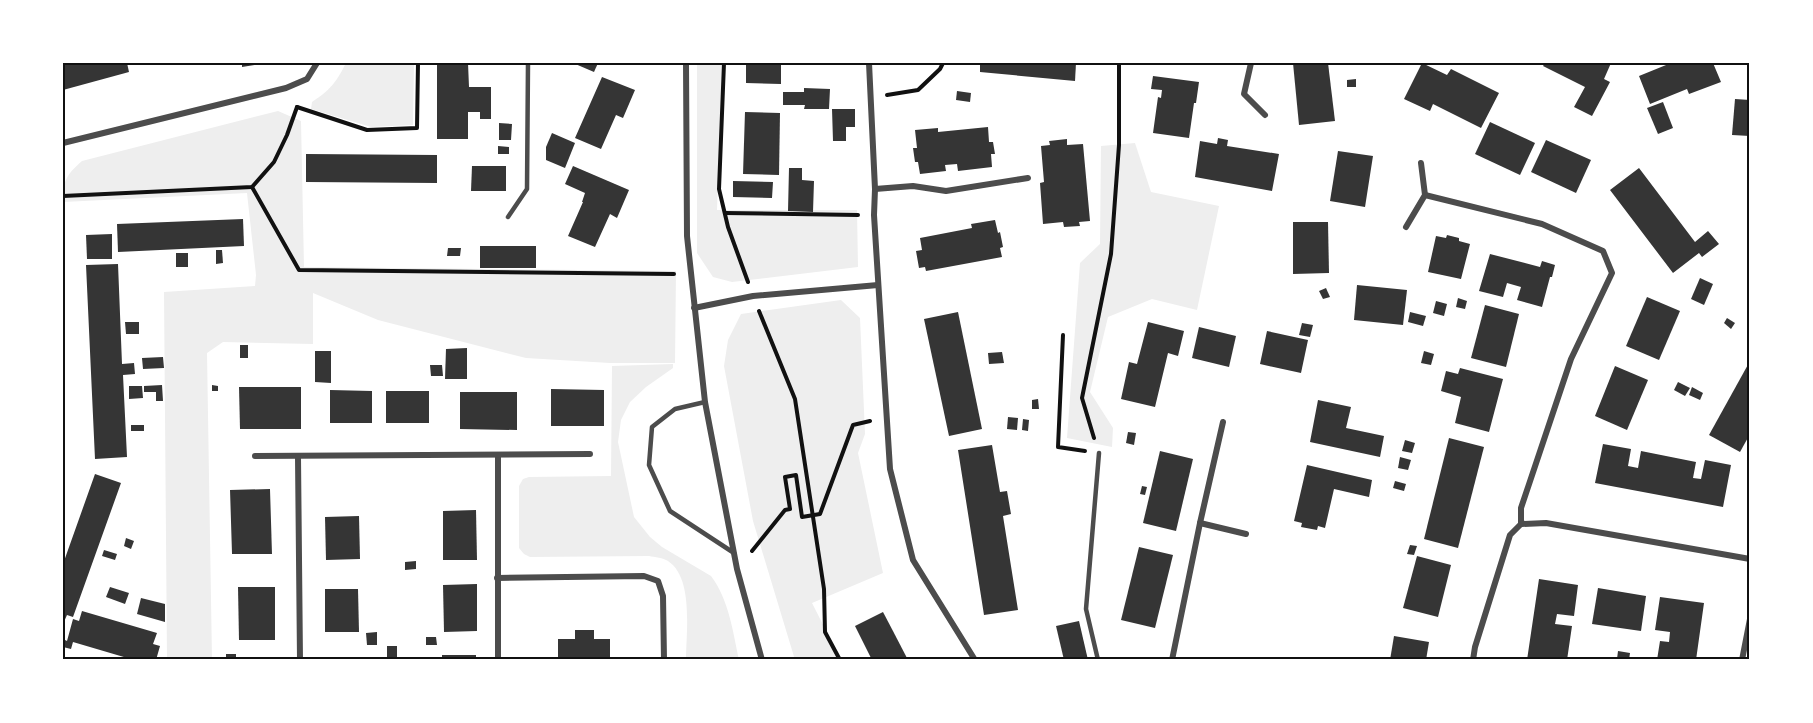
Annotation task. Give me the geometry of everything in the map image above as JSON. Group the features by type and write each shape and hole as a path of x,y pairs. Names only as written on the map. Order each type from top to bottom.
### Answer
{"street":[{"path":"63,143 286,88 307,80 318,63"},
{"path":"686,63 686,162 690,274 705,402 734,553 762,660"},
{"path":"869,63 875,189 874,215 890,469 913,560 975,660"},
{"path":"1251,63 1244,94 1265,115"},
{"path":"1406,227 1425,195 1421,163"},
{"path":"875,189 913,186 946,191 1028,178"},
{"path":"1425,195 1542,224 1603,251 1612,273 1570,359 1521,508 1521,524"},
{"path":"694,308 753,296 878,285"},
{"path":"1172,660 1223,422"},
{"path":"255,456 590,454"},
{"path":"498,455 498,660"},
{"path":"298,457 300,660"},
{"path":"1200,523 1246,534"},
{"path":"1473,660 1474,647 1510,535 1521,524 1546,523 1750,559"},
{"path":"497,578 644,576 657,581 663,596 664,660"},
{"path":"1742,660 1750,619"}],"lane":[{"path":"508,218 527,189 528,63"},
{"path":"705,402 675,409 652,427 649,465 670,511 734,553"},
{"path":"1098,660 1086,609 1099,453"}],"path":[{"path":"286,88 297,107 367,130 417,128 418,63"},
{"path":"724,63 719,189 728,227 795,399 824,589 825,632 840,660"},
{"path":"871,98 918,90 944,63"},
{"path":"1063,335 1058,447 1099,453 1082,398 1111,254 1119,145 1119,63"},
{"path":"63,196 252,187 274,162 297,107"},
{"path":"252,187 299,270 690,274"},
{"path":"725,213 874,215"},
{"path":"738,568 785,510 790,509 785,477 796,475 802,517 820,514 853,425 885,418"}],"shaded area":[{"path":"346,63 414,63 413,125 371,127 311,109 312,102 332,86"},
{"path":"697,63 722,63 717,210 857,210 858,267 732,282 713,277 697,253"},
{"path":"278,111 301,121 304,267 676,271 675,363 610,363 526,358 378,320 313,293 313,344 223,342 207,353 212,660 167,660 164,292 255,286 256,275 247,193 63,202 66,179 82,161"},
{"path":"1135,143 1151,192 1219,206 1197,310 1152,299 1108,317 1090,392 1113,428 1112,447 1067,438 1080,263 1100,244 1101,146"},
{"path":"841,300 860,318 865,434 858,453 883,573 812,603 841,660 795,660 753,521 724,366 728,340 741,314"},
{"path":"673,364 673,368 646,387 630,402 621,420 618,442 634,517 650,537 662,547 711,576 726,606 739,660 686,660 685,593 682,580 668,561 649,556 530,557 519,548 519,486 523,479 611,476 612,366"}],"building":[{"path":"63,63 127,63 129,72 63,90"},
{"path":"242,63 261,63 261,64 242,67"},
{"path":"437,63 468,63 469,87 491,87 491,119 480,119 480,112 468,112 468,139 437,139"},
{"path":"573,63 598,63 594,72"},
{"path":"746,63 781,63 781,84 746,83"},
{"path":"980,63 1076,63 1075,81 980,72"},
{"path":"1293,63 1328,63 1335,121 1299,125"},
{"path":"1422,63 1447,75 1451,69 1499,93 1481,128 1433,104 1430,111 1404,99"},
{"path":"1545,63 1611,63 1604,79 1610,82 1592,116 1574,107 1585,87 1543,66"},
{"path":"1671,63 1713,63 1721,82 1689,94 1687,89 1650,104 1639,76"},
{"path":"1153,76 1199,82 1189,138 1153,133 1158,97 1161,98 1162,90 1151,89"},
{"path":"602,77 635,90 623,118 616,115 601,149 575,138"},
{"path":"1356,79 1356,87 1347,87 1347,80"},
{"path":"804,88 830,89 829,109 804,109 805,105 783,105 783,92 804,92"},
{"path":"957,91 971,93 970,102 956,100"},
{"path":"1735,99 1750,100 1750,136 1732,135"},
{"path":"1663,102 1673,128 1658,134 1647,108"},
{"path":"832,109 855,109 855,127 846,127 846,141 833,141"},
{"path":"745,112 780,113 779,175 743,174"},
{"path":"1490,122 1535,143 1520,175 1475,154"},
{"path":"499,123 512,124 511,140 499,140"},
{"path":"988,127 989,142 993,142 995,154 991,154 992,167 958,171 957,164 945,165 946,171 920,174 913,148 917,148 915,130 938,128 938,132"},
{"path":"552,133 575,143 565,168 546,160 546,147"},
{"path":"1218,138 1228,140 1227,146 1279,154 1272,191 1195,177 1200,141 1217,144"},
{"path":"1067,139 1067,145 1083,144 1090,221 1079,222 1080,226 1064,227 1063,222 1043,224 1040,183 1044,182 1041,146 1050,145 1049,141"},
{"path":"1546,140 1591,160 1576,193 1531,172"},
{"path":"498,146 509,147 509,154 498,154"},
{"path":"1338,151 1373,156 1365,207 1330,201"},
{"path":"306,154 437,155 437,183 306,182"},
{"path":"472,166 506,166 506,191 471,191"},
{"path":"573,166 629,190 617,218 610,214 595,247 568,236 585,193 565,184"},
{"path":"789,168 802,168 802,180 814,181 813,212 788,211"},
{"path":"1639,168 1695,242 1708,231 1719,244 1702,257 1699,253 1673,273 1610,190"},
{"path":"733,181 773,182 772,198 733,197"},
{"path":"243,219 244,246 118,252 117,224"},
{"path":"995,220 1003,247 1000,248 1002,257 926,271 925,267 919,268 916,251 922,250 920,238 972,228 971,224"},
{"path":"1293,222 1328,222 1329,273 1293,274"},
{"path":"112,234 112,259 87,259 86,235"},
{"path":"1447,235 1470,244 1461,279 1428,272 1436,236 1446,238"},
{"path":"480,246 536,246 536,268 480,268"},
{"path":"448,248 461,248 460,256 447,256"},
{"path":"216,250 222,250 223,263 216,264"},
{"path":"176,253 188,253 188,267 176,267"},
{"path":"1490,254 1540,267 1542,261 1555,265 1542,307 1517,300 1521,287 1507,283 1503,297 1479,291"},
{"path":"118,264 122,364 134,363 135,374 123,375 127,457 95,459 86,265"},
{"path":"1700,278 1713,284 1704,305 1691,299"},
{"path":"1357,285 1407,290 1403,325 1354,320"},
{"path":"1326,288 1330,297 1323,299 1319,291"},
{"path":"1647,297 1680,311 1659,360 1626,346"},
{"path":"1458,298 1467,301 1465,309 1456,307"},
{"path":"1436,301 1447,304 1444,316 1433,313"},
{"path":"1485,305 1519,314 1506,367 1471,358"},
{"path":"958,312 982,429 949,436 924,319"},
{"path":"1410,312 1426,316 1423,326 1408,322"},
{"path":"1727,318 1735,323 1731,329 1724,323"},
{"path":"125,322 139,322 139,334 126,334"},
{"path":"1148,322 1184,331 1178,356 1168,353 1155,407 1121,399 1129,362 1137,364"},
{"path":"1302,323 1313,325 1310,337 1299,335"},
{"path":"1199,327 1236,336 1229,367 1192,358"},
{"path":"1267,331 1308,340 1301,373 1260,364"},
{"path":"240,345 248,345 248,358 240,358"},
{"path":"467,348 467,379 445,379 446,349"},
{"path":"315,351 331,351 331,383 315,382"},
{"path":"1424,351 1434,354 1431,365 1421,363"},
{"path":"1002,352 1004,363 989,364 988,353"},
{"path":"163,357 164,368 143,369 142,358"},
{"path":"1750,361 1750,434 1740,452 1709,435"},
{"path":"430,365 442,365 443,376 431,376"},
{"path":"1615,366 1648,380 1627,430 1595,416"},
{"path":"1460,368 1503,379 1489,432 1455,423 1461,397 1441,391 1446,371 1458,374"},
{"path":"1678,382 1690,388 1685,396 1674,390"},
{"path":"162,385 163,401 156,401 156,392 144,392 144,386"},
{"path":"212,385 218,386 218,391 212,391"},
{"path":"129,386 142,386 143,398 129,399"},
{"path":"239,387 301,387 301,429 240,429"},
{"path":"1692,387 1703,393 1700,400 1689,395"},
{"path":"551,389 604,390 604,426 551,426"},
{"path":"330,390 372,391 372,423 330,423"},
{"path":"386,391 429,391 429,423 386,423"},
{"path":"460,392 517,392 517,430 460,429"},
{"path":"1038,399 1039,409 1032,409 1032,400"},
{"path":"1318,400 1351,407 1346,428 1384,436 1380,457 1310,442"},
{"path":"1008,417 1018,418 1017,430 1007,429"},
{"path":"1023,419 1029,420 1028,431 1022,430"},
{"path":"131,425 144,425 144,431 131,431"},
{"path":"1128,432 1136,433 1134,445 1126,443"},
{"path":"1449,438 1484,447 1458,548 1424,539"},
{"path":"1405,440 1415,443 1412,453 1402,451"},
{"path":"1603,444 1631,449 1628,466 1638,468 1641,451 1696,462 1693,478 1701,479 1705,460 1731,465 1723,507 1595,483"},
{"path":"992,445 1000,492 1007,491 1011,514 1003,516 1018,610 984,615 958,450"},
{"path":"1160,451 1193,459 1176,531 1143,523"},
{"path":"1400,457 1411,460 1408,470 1398,468"},
{"path":"1307,465 1372,480 1369,497 1334,489 1325,528 1318,526 1317,530 1301,527 1302,523 1294,521"},
{"path":"95,474 121,483 73,617 67,615 63,624 63,564"},
{"path":"1395,481 1406,484 1404,491 1393,488"},
{"path":"1142,486 1147,487 1145,495 1140,494"},
{"path":"270,489 272,554 232,554 230,490"},
{"path":"476,510 477,560 443,560 443,511"},
{"path":"359,516 360,559 326,560 325,517"},
{"path":"126,538 134,541 131,549 124,546"},
{"path":"1410,545 1417,546 1414,555 1407,554"},
{"path":"1139,547 1173,555 1155,628 1121,620"},
{"path":"104,550 117,554 115,560 102,556"},
{"path":"1417,556 1451,565 1438,617 1403,608"},
{"path":"416,561 416,569 405,570 405,562"},
{"path":"1539,579 1578,585 1574,616 1557,614 1555,624 1572,626 1567,660 1527,660"},
{"path":"477,584 477,631 444,632 443,585"},
{"path":"110,587 129,593 125,604 106,597"},
{"path":"238,587 275,587 275,640 239,640"},
{"path":"1598,588 1646,596 1641,631 1592,624"},
{"path":"325,589 358,589 359,632 325,632"},
{"path":"1660,597 1704,603 1696,660 1657,660 1660,641 1669,642 1670,632 1655,630"},
{"path":"141,598 165,604 165,622 137,614"},
{"path":"82,611 157,633 153,644 160,646 156,660 134,660 73,642 71,649 63,647 63,639 67,641 73,619 79,621"},
{"path":"883,612 908,660 872,660 855,626"},
{"path":"1079,621 1088,660 1064,660 1056,626"},
{"path":"575,630 594,630 594,639 610,639 610,660 558,660 558,639 575,639"},
{"path":"377,632 377,645 367,645 366,633"},
{"path":"1394,636 1429,642 1426,660 1390,660"},
{"path":"426,637 436,637 437,645 426,645"},
{"path":"387,646 397,646 397,660 387,660"},
{"path":"1618,651 1630,653 1629,660 1617,659"},
{"path":"226,654 236,654 236,660 226,660"},
{"path":"442,655 476,655 476,660 442,660"}]}
